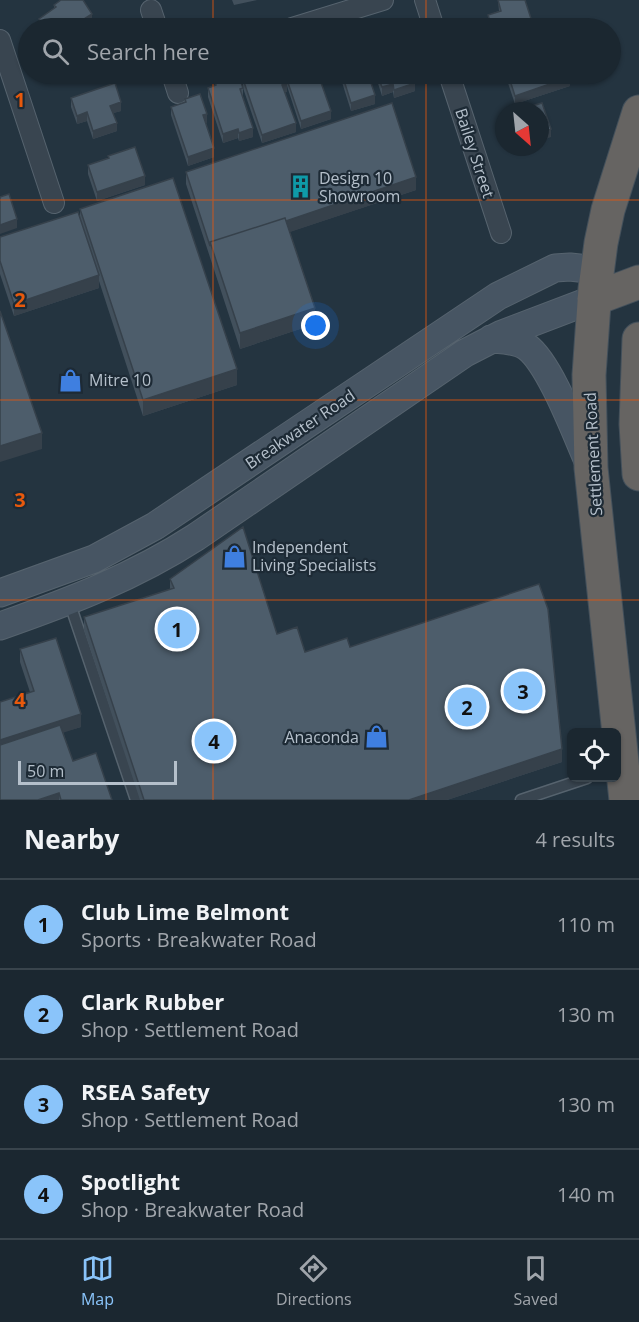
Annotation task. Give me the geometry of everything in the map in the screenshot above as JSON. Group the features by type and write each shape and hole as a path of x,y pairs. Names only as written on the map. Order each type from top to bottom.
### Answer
{"highway":[{"name":"Settlement Road","path":"615,728 591,468 589,387 596,285 609,210 639,112"},
{"path":"596,285 639,280"},
{"path":"639,339 636,396 639,474"},
{"name":"Settlement Road","path":"621,776 626,800"}],"main road":[{"name":"Breakwater Road","path":"0,593 78,566 126,544 463,318 517,286 557,268 596,285"},
{"name":"Breakwater Road","path":"0,626 129,576 174,551 451,362 596,285"},
{"path":"491,339 522,344 535,356 552,383 591,468"},
{"path":"308,423 324,449"}],"street":[{"path":"324,18 383,0"},
{"path":"425,0 431,18"},
{"path":"0,40 54,203"},
{"path":"175,84 178,93"},
{"name":"Bailey Street","path":"452,84 501,233"}],"lane":[{"path":"69,601 136,800"},
{"path":"521,800 573,782"}],"building":[{"path":"61,0 83,0 92,14 86,18 40,18 56,7 54,5"},
{"path":"498,0 525,0 531,18 489,18 488,15 501,11"},
{"path":"115,84 121,102 110,106 117,123 93,131 87,112 77,116 71,98"},
{"path":"242,84 243,88 240,89 253,128 239,133 238,129 223,134 208,88 216,85"},
{"path":"245,84 284,84 282,85 296,123 262,135"},
{"path":"288,84 322,84 331,111 301,121"},
{"path":"345,84 371,84 375,95 351,103"},
{"path":"393,84 412,84 394,90"},
{"path":"511,84 550,84 515,96"},
{"path":"200,94 207,114 203,115 214,148 188,157 171,107"},
{"name":"Design 10 Showroom","path":"392,103 416,177 286,221 285,218 210,242 210,246 186,172"},
{"path":"135,147 145,176 97,192 88,165"},
{"path":"173,178 237,369 143,400 80,209"},
{"path":"9,194 17,219 0,225 0,197"},
{"path":"78,212 99,275 14,304 0,261 0,237"},
{"path":"285,218 315,308 240,333 210,242"},
{"path":"0,311 42,433 0,446"},
{"path":"243,527 277,634 297,627 305,652 347,638 350,647 539,584 548,609 562,749 409,800 144,800 84,617 174,588 170,579"},
{"path":"56,638 81,714 0,740 0,702 34,691 20,649"},
{"path":"60,725 73,761 96,753 112,800 61,800 59,793 38,800 0,800 0,745"}],"place":[{"name":"Design 10 Showroom","path":"301,187"},
{"name":"Mitre 10","path":"71,380"},
{"name":"Independent Living Specialists","path":"234,556"},
{"name":"Club Lime Belmont","path":"177,629"},
{"name":"RSEA Safety","path":"523,691"},
{"name":"Clark Rubber","path":"467,707"},
{"name":"Anaconda","path":"377,737"},
{"name":"Spotlight","path":"214,741"}]}
